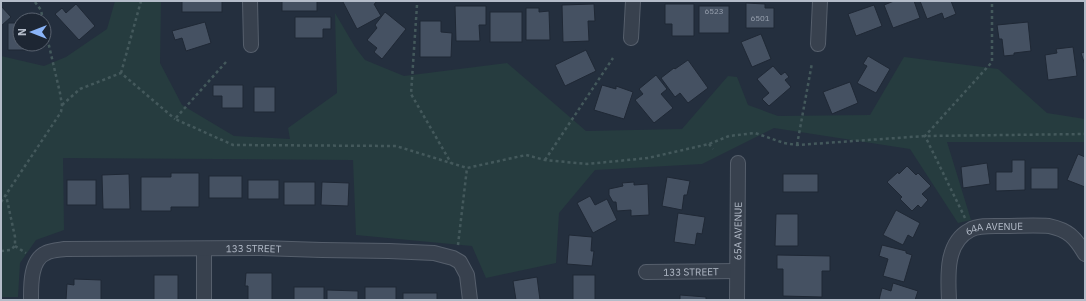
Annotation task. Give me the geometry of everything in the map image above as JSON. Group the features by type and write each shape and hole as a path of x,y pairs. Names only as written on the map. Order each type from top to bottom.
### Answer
{"street":[{"path":"250,1 251,45"},
{"path":"632,38 633,1"},
{"path":"818,44 820,1"},
{"name":"65A AVENUE","path":"737,300 738,163"},
{"name":"64A AVENUE","path":"948,300 948,271 950,257 958,241 970,229 989,227 1049,226 1059,228 1072,236 1085,254"},
{"name":"133 STREET","path":"31,300 34,269 38,260 46,253 65,249 261,248 389,251 439,254 453,258 460,262 467,275 470,300"},
{"path":"204,249 204,300"},
{"name":"133 STREET","path":"646,272 737,271"}],"path":[{"path":"121,74 141,1"},
{"path":"925,136 992,62 992,1"},
{"path":"35,2 41,12"},
{"path":"417,5 411,94 451,163"},
{"path":"1,202 61,112 62,105 50,52"},
{"path":"545,160 613,58"},
{"path":"175,119 226,62"},
{"path":"797,145 812,63"},
{"path":"62,105 80,89 121,74"},
{"path":"121,74 175,119 233,145 396,146 467,168 526,155 545,160 587,164 648,158 709,144 729,136 755,133 784,143 797,145 925,136 1085,134"},
{"path":"925,136 965,219"},
{"path":"709,144 713,149"},
{"path":"458,245 467,168"},
{"path":"6,194 15,238 15,246"},
{"path":"1,251 10,250 15,246"},
{"path":"15,246 28,254"}],"green space":[{"path":"115,1 161,1 160,63 182,105 234,136 290,139 288,128 337,93 335,13 355,47 365,60 404,76 507,63 586,131 682,129 728,76 737,77 748,105 778,116 870,115 904,57 998,69 1047,113 1085,119 1085,142 947,142 971,220 958,223 910,149 774,128 702,164 595,170 559,213 556,263 486,278 472,246 356,235 353,160 63,158 64,230 36,240 20,263 18,297 1,297 1,56 44,66 66,57 107,29"}],"building":[{"path":"182,1 222,1 222,12 182,12"},
{"path":"282,1 317,1 317,11 282,11"},
{"path":"375,1 376,3 374,4 381,16 357,29 343,2"},
{"path":"894,1 914,1 920,18 893,28 884,5"},
{"path":"920,1 951,1 956,14 944,19 942,13 927,19"},
{"path":"746,3 765,4 765,8 774,8 774,28 746,28"},
{"path":"76,4 95,26 79,40 55,14 62,8 66,13"},
{"path":"594,4 595,21 588,21 589,41 563,42 562,5"},
{"path":"665,4 694,4 694,36 672,36 672,24 665,24"},
{"path":"874,5 882,26 856,36 848,14"},
{"path":"1,6 11,17 1,26"},
{"path":"455,6 486,6 486,25 479,25 480,41 456,41"},
{"path":"699,6 729,6 729,33 699,33"},
{"path":"526,8 539,8 539,12 549,11 550,40 526,40"},
{"path":"385,12 406,29 382,59 374,52 377,48 367,40 377,28 375,25"},
{"path":"490,12 522,12 522,42 490,42"},
{"path":"295,17 331,17 331,29 323,29 323,38 295,38"},
{"path":"420,21 441,21 441,32 452,33 451,57 420,57"},
{"path":"205,22 211,43 186,51 182,38 175,40 172,31"},
{"path":"1028,22 1031,51 1004,56 1002,39 999,39 997,25"},
{"path":"8,23 12,23 12,50 8,50"},
{"path":"761,34 771,59 752,67 741,42"},
{"path":"1073,47 1077,76 1048,80 1045,55 1057,53 1056,49"},
{"path":"586,50 596,71 565,86 555,65"},
{"path":"1085,52 1085,65 1081,53"},
{"path":"868,56 890,69 876,93 857,83 867,66 863,64"},
{"path":"688,60 708,88 688,103 680,93 675,97 661,78"},
{"path":"773,66 781,75 785,72 789,77 785,80 791,87 769,106 762,99 769,93 757,79"},
{"path":"656,75 667,89 661,94 673,108 654,123 635,100 643,94 639,89"},
{"path":"850,82 858,103 832,114 823,92"},
{"path":"213,85 243,85 243,108 222,108 222,96 213,96"},
{"path":"602,85 616,89 616,86 633,92 624,119 594,110"},
{"path":"254,87 275,87 275,112 254,112"},
{"path":"1078,154 1085,157 1085,187 1067,180"},
{"path":"1012,160 1025,160 1025,190 996,191 996,172 1012,172"},
{"path":"987,163 990,184 963,188 961,167"},
{"path":"907,166 916,175 918,173 931,186 922,194 928,200 921,208 918,205 912,211 900,199 902,197 887,182 898,172 899,174"},
{"path":"1031,168 1058,168 1058,189 1031,189"},
{"path":"171,173 199,173 199,207 171,207 171,211 141,211 141,177 171,177"},
{"path":"129,174 130,209 103,209 102,175"},
{"path":"783,174 818,174 818,192 783,192"},
{"path":"209,176 242,176 242,198 209,198"},
{"path":"667,177 690,181 687,195 684,195 682,210 662,206"},
{"path":"67,180 96,180 96,205 67,205"},
{"path":"248,180 279,180 279,199 248,199"},
{"path":"284,182 315,182 315,205 284,205"},
{"path":"322,182 349,183 348,206 321,205"},
{"path":"634,182 634,185 648,184 649,215 631,216 631,210 617,211 616,202 613,202 609,195 609,189 623,186 622,183"},
{"path":"590,196 595,205 607,199 617,220 593,233 577,203"},
{"path":"896,210 920,223 913,238 908,235 903,245 883,235"},
{"path":"678,213 705,217 702,234 697,233 695,245 674,242"},
{"path":"776,214 798,214 798,246 775,246"},
{"path":"569,235 592,237 591,251 594,251 592,266 567,264"},
{"path":"882,245 906,251 906,253 912,255 904,282 883,276 888,259 879,256"},
{"path":"777,255 830,256 830,271 822,271 822,297 783,296 783,269 777,269"},
{"path":"246,273 272,273 272,300 248,300 248,286 245,286"},
{"path":"154,275 178,275 178,300 154,300"},
{"path":"573,275 595,275 595,300 573,300"},
{"path":"537,277 540,300 516,300 513,281"},
{"path":"74,279 101,280 101,300 66,300 67,284 74,285"},
{"path":"893,283 918,291 915,300 879,300 882,288 891,291"},
{"path":"294,287 324,287 324,300 294,300"},
{"path":"365,287 396,287 396,300 365,300"},
{"path":"327,290 358,291 358,300 327,300"},
{"path":"403,293 437,293 437,300 403,300"},
{"path":"680,295 706,297 706,300 680,300"}]}
